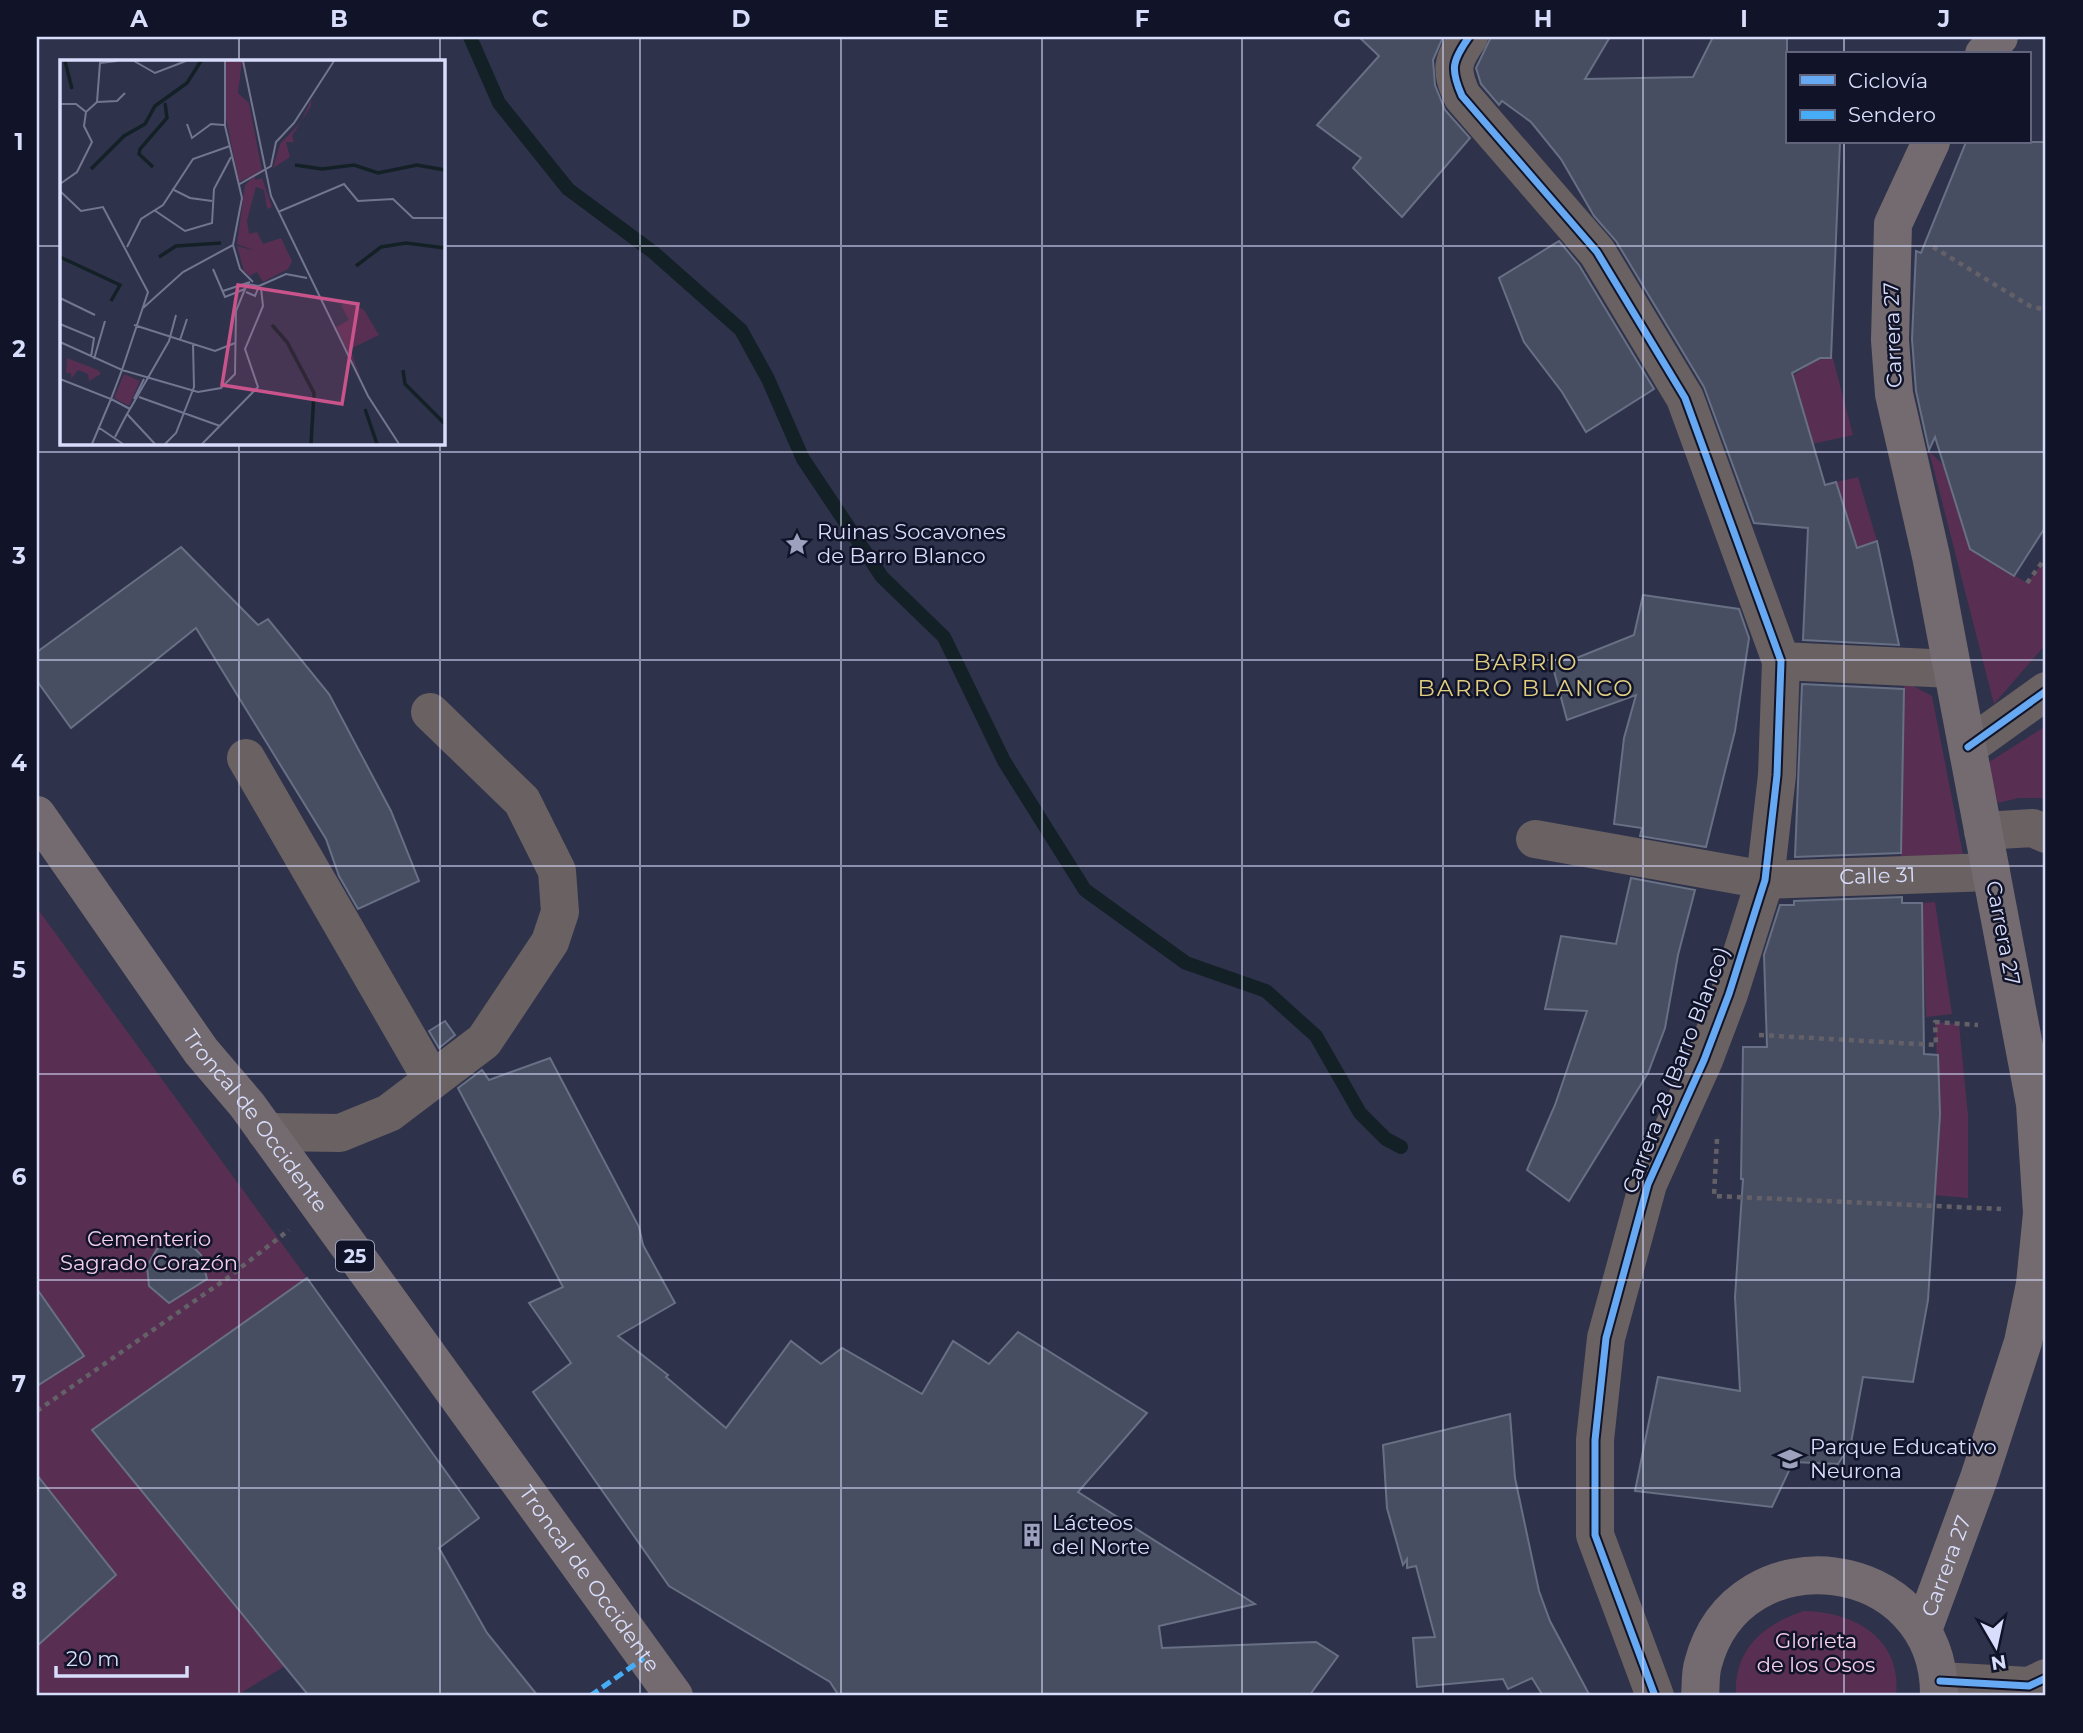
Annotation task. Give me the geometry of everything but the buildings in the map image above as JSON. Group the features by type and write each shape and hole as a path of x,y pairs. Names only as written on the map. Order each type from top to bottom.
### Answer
{"main road":[{"path":"1986,52 1998,37"},
{"path":"1893,224 1930,144"},
{"name":"Carrera 27","path":"1893,224 1890,340 1894,394 1914,477 1968,747 2035,1104 2042,1213 2035,1284 2023,1342 1979,1478 1923,1630"},
{"name":"Troncal de Occidente","path":"37,815 201,1051 266,1132 674,1696"},
{"path":"1700,1696 1703,1665 1714,1636 1732,1611 1757,1591 1785,1578 1817,1573 1848,1577 1878,1588 1903,1606 1923,1630 1934,1655 1939,1689"}],"street":[{"name":"Carrera 28 (Barro Blanco)","path":"1469,37 1455,56 1453,76 1462,96 1597,252 1685,398 1781,661 1777,775 1765,880 1729,994 1704,1060 1648,1184 1606,1338 1595,1440 1595,1535 1655,1696"},
{"path":"1781,661 1952,670"},
{"path":"1968,747 2046,691"},
{"path":"266,1132 341,1133 389,1113 484,1041 550,943 560,912 557,871 522,801 430,712"},
{"path":"246,758 432,1080"},
{"path":"1983,831 2033,828 2046,834"},
{"name":"Calle 31","path":"1535,839 1765,880 1991,872"},
{"path":"1939,1689 2029,1686 2046,1678"}],"path":[{"path":"1893,224 2030,306 2046,310"},
{"path":"2027,583 2046,557"},
{"path":"1750,1034 1936,1045 1935,1022 1998,1026 2020,1024"},
{"path":"1718,1128 1714,1196 2042,1213"},
{"path":"37,1411 226,1279 320,1206"}],"green space":[{"path":"1831,351 1853,435 1812,444 1792,376"},
{"path":"1929,451 1943,465 1970,549 2027,583 2046,558 2046,644 1994,704"},
{"path":"1858,477 1877,541 1857,548 1836,482"},
{"path":"1904,681 1932,696 1963,855 1901,862"},
{"path":"2046,726 2046,798 2019,798 1998,803 1986,764"},
{"path":"1935,902 1952,1014 1926,1017 1922,903"},
{"name":"Cementerio Sagrado Corazón","path":"37,908 307,1278 92,1430 285,1666 236,1696 37,1694"},
{"path":"1935,1022 1959,1024 1968,1116 1968,1198 1933,1195 1940,1114"},
{"name":"Glorieta de los Osos","path":"1804,1611 1840,1617 1871,1632 1883,1644 1891,1658 1896,1676 1896,1696 1736,1696 1736,1680 1745,1652 1764,1631 1789,1616"}],"waterway":[{"path":"470,37 499,103 568,189 653,252 741,330 768,379 803,459 882,577 944,637 1004,761 1085,890 1186,963 1266,991 1316,1036 1360,1113 1386,1139 1401,1147"}],"marked path":[{"path":"590,1696 644,1658"}],"cycle path":[{"path":"1469,37 1456,59 1454,72 1462,96 1597,252 1685,398 1781,661 1777,775 1765,880 1729,994 1704,1060 1648,1184 1606,1338 1595,1440 1595,1535 1655,1696"},
{"path":"1968,747 2046,691"},
{"path":"1940,1681 2029,1686 2046,1678"}],"place":[{"name":"Ruinas Socavones de Barro Blanco","path":"797,544"},
{"name":"Parque Educativo Neurona","path":"1790,1459"},
{"name":"Lácteos del Norte","path":"1032,1535"}],"district":[{"name":"BARRIO BARRO BLANCO","path":"1526,675"}]}
